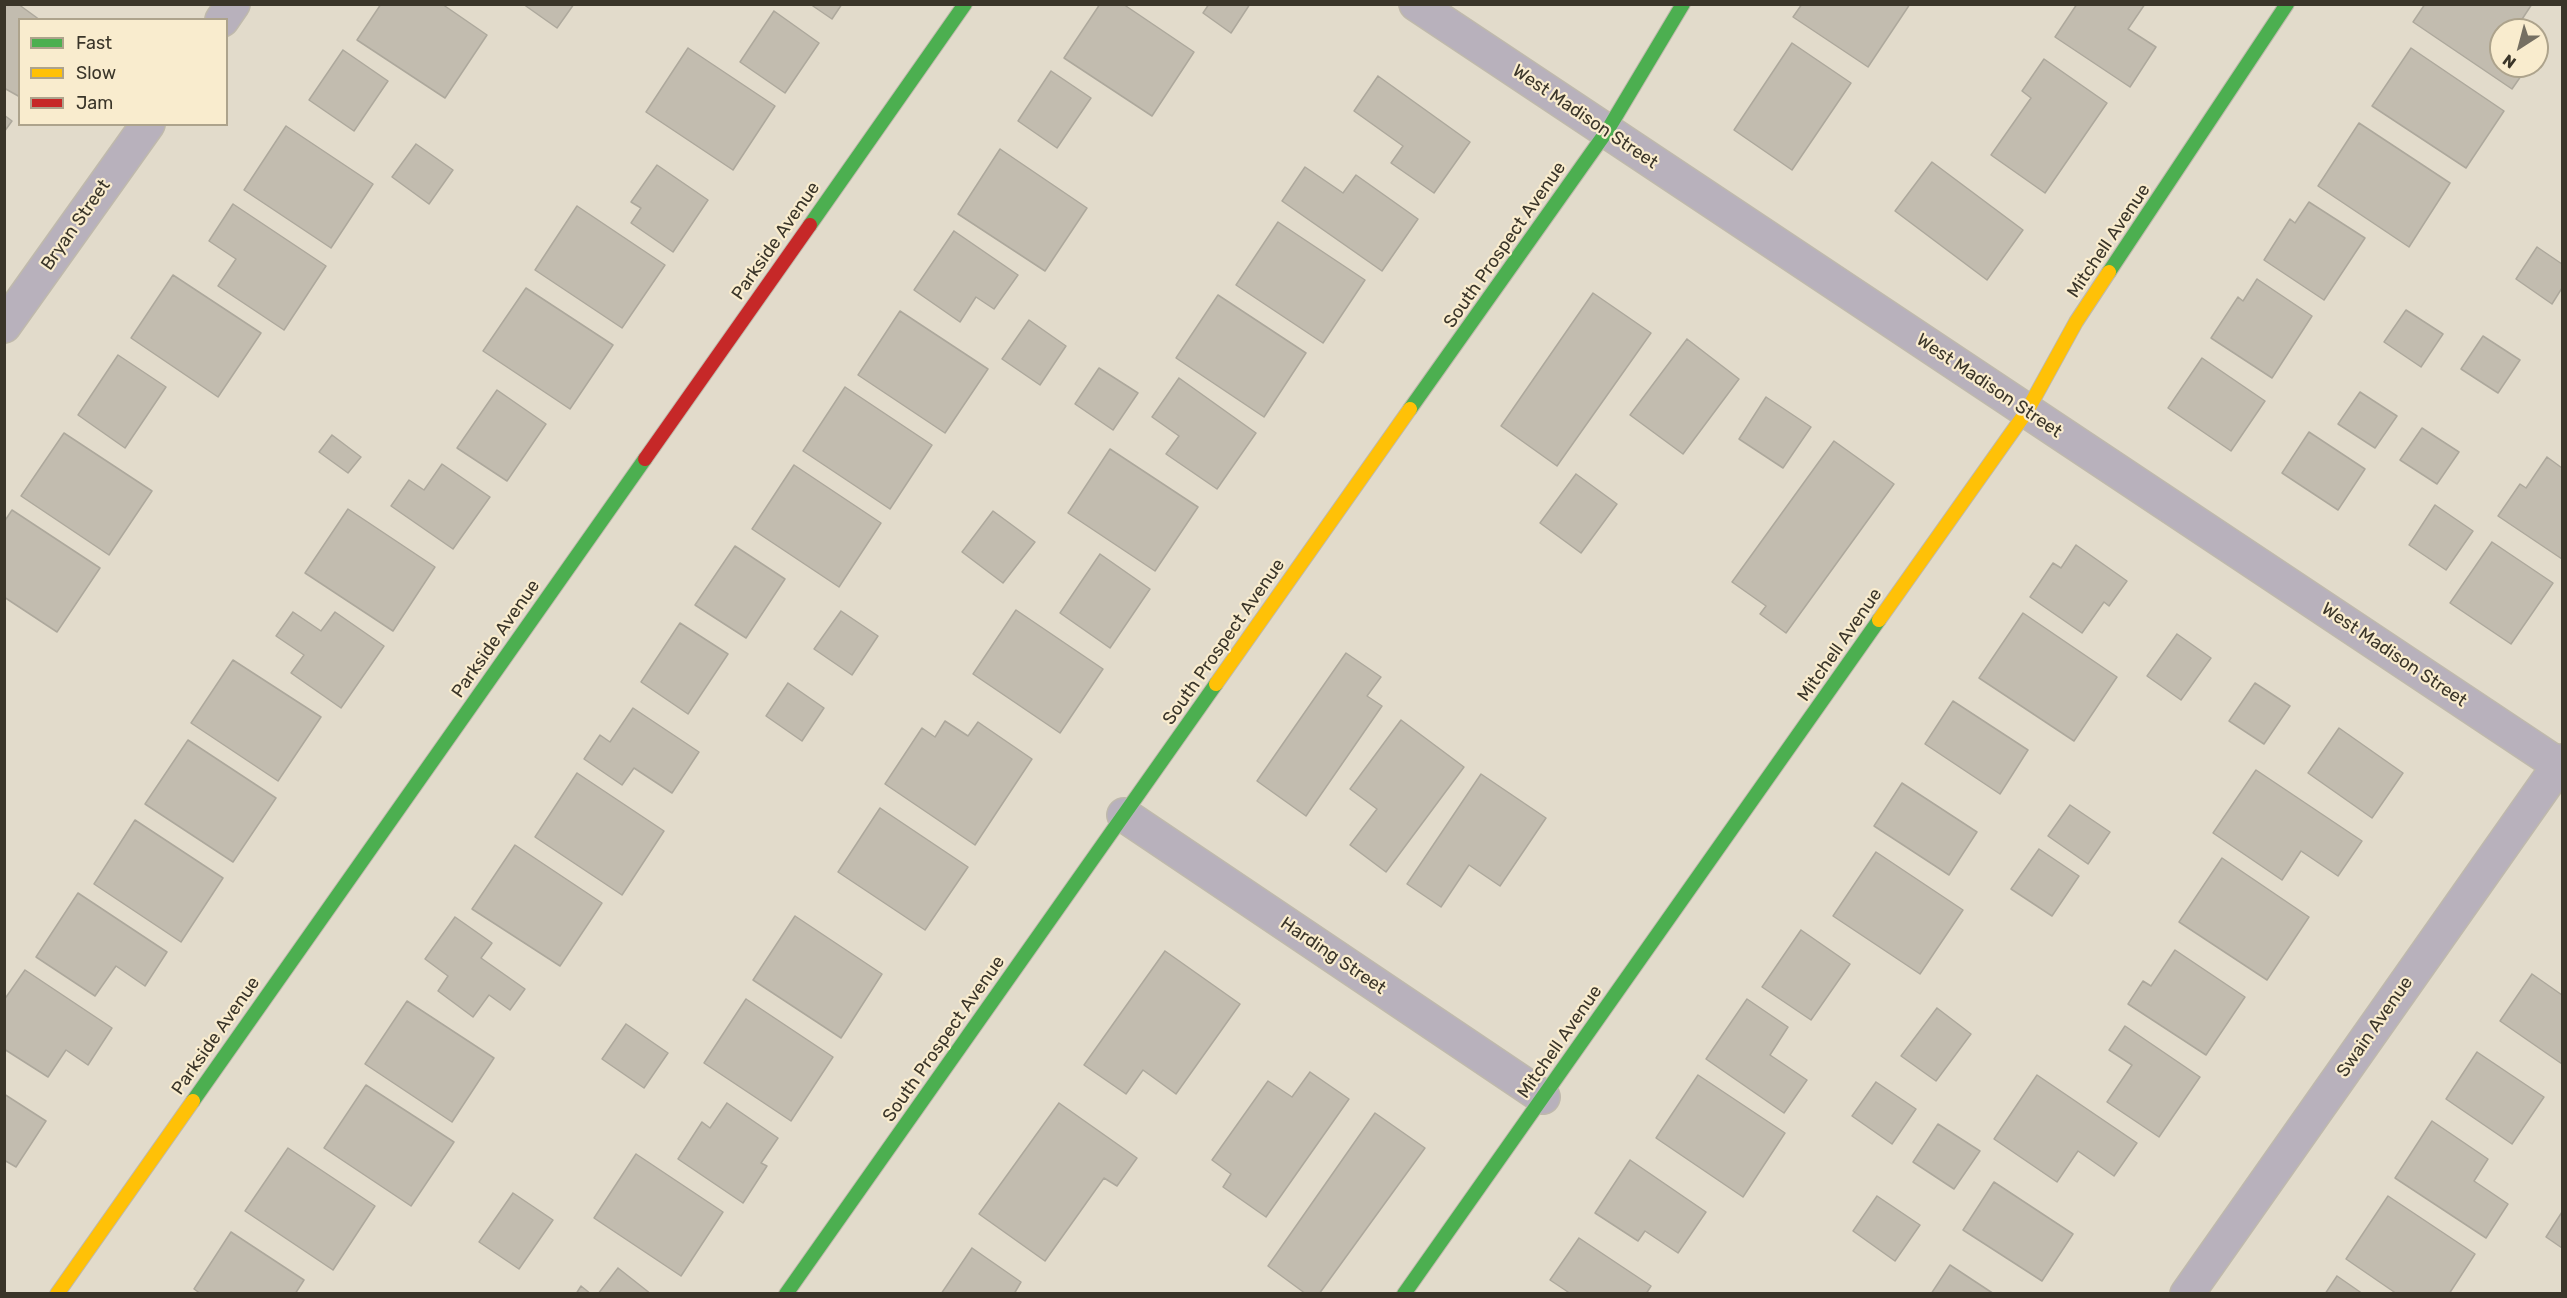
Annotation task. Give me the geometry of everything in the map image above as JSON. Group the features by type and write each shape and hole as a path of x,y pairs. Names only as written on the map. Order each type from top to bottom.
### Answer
{"street":[{"path":"223,18 233,4"},
{"name":"Parkside Avenue","path":"57,1293 966,4"},
{"name":"West Madison Street","path":"1416,4 2561,764"},
{"name":"South Prospect Avenue","path":"786,1293 1607,131 1683,4"},
{"name":"Mitchell Avenue","path":"1404,1293 2027,411 2076,322 2287,4"},
{"name":"Bryan Street","path":"4,326 147,126"},
{"name":"Swain Avenue","path":"2187,1293 2561,764"},
{"name":"Harding Street","path":"1124,815 1543,1097"}],"building":[{"path":"4,4 18,4 37,18 18,18 18,96 4,88"},
{"path":"381,4 442,4 487,35 445,98 357,40"},
{"path":"523,4 574,4 557,28"},
{"path":"810,4 842,4 832,19"},
{"path":"1100,4 1123,4 1194,52 1152,116 1064,58"},
{"path":"1209,4 1250,4 1231,33 1203,13"},
{"path":"1802,4 1910,4 1868,67 1793,17"},
{"path":"2077,4 2145,4 2128,29 2156,47 2130,87 2055,37"},
{"path":"2425,4 2532,4 2523,18 2489,18 2489,73 2413,22"},
{"path":"774,11 819,43 785,93 740,62"},
{"path":"1792,43 1851,83 1792,170 1734,130"},
{"path":"688,48 775,106 733,170 646,112"},
{"path":"2411,48 2504,111 2466,168 2372,106"},
{"path":"343,50 388,81 354,131 309,100"},
{"path":"2044,59 2107,103 2045,193 1991,155 2031,98 2022,91"},
{"path":"1051,71 1091,98 1057,148 1018,121"},
{"path":"1378,76 1470,142 1434,193 1391,163 1403,146 1354,111"},
{"path":"2496,78 2520,78 2512,89"},
{"path":"4,115 12,121 4,132"},
{"path":"2359,123 2450,183 2409,247 2318,186"},
{"path":"286,126 373,184 331,248 244,190"},
{"path":"416,144 453,170 429,204 392,177"},
{"path":"1000,149 1087,208 1045,271 958,214"},
{"path":"1932,162 2023,230 1987,280 1895,211"},
{"path":"657,165 708,200 673,252 631,223 641,208 631,202"},
{"path":"1305,167 1343,193 1356,175 1418,219 1382,271 1282,201"},
{"path":"2309,202 2365,238 2324,300 2264,260 2290,219 2295,223"},
{"path":"233,204 326,266 284,330 218,286 236,259 209,241"},
{"path":"577,206 665,265 622,328 535,270"},
{"path":"1278,222 1365,280 1323,343 1236,285"},
{"path":"954,231 1018,275 994,309 976,297 960,322 914,290"},
{"path":"2537,247 2562,264 2562,288 2552,304 2516,279"},
{"path":"173,275 261,333 218,397 131,338"},
{"path":"2257,279 2312,316 2272,378 2211,338 2238,297 2243,301"},
{"path":"526,288 613,345 570,409 483,351"},
{"path":"1593,293 1651,333 1557,466 1501,426"},
{"path":"1218,295 1306,353 1264,417 1176,358"},
{"path":"2406,310 2443,334 2421,367 2384,342"},
{"path":"900,311 988,369 945,433 858,375"},
{"path":"1029,320 1066,346 1040,385 1002,359"},
{"path":"2483,336 2520,360 2498,393 2461,369"},
{"path":"1687,339 1739,379 1683,454 1630,415"},
{"path":"118,355 166,387 125,448 78,415"},
{"path":"2202,358 2265,401 2231,451 2168,408"},
{"path":"1099,368 1138,393 1113,430 1075,404"},
{"path":"1179,378 1256,433 1217,489 1166,454 1179,436 1152,417"},
{"path":"845,387 932,445 890,509 803,451"},
{"path":"497,390 546,424 507,481 457,448"},
{"path":"2360,392 2397,416 2375,448 2338,424"},
{"path":"1766,397 1811,427 1783,468 1739,439"},
{"path":"2422,428 2459,452 2437,484 2400,460"},
{"path":"2309,432 2365,469 2338,510 2282,473"},
{"path":"64,433 152,491 109,555 21,496"},
{"path":"332,435 361,457 348,473 319,452"},
{"path":"1834,441 1894,484 1786,633 1760,614 1766,606 1732,582"},
{"path":"1110,449 1198,507 1155,571 1068,513"},
{"path":"2547,457 2562,468 2562,559 2498,516 2520,484 2526,488"},
{"path":"442,464 490,497 453,549 391,506 409,480 424,490"},
{"path":"794,465 881,523 839,587 752,529"},
{"path":"1576,474 1617,504 1581,553 1540,523"},
{"path":"2435,505 2473,531 2446,570 2409,545"},
{"path":"348,509 435,567 393,631 305,573"},
{"path":"12,510 100,568 57,632 4,597 4,522"},
{"path":"993,511 1035,542 1003,583 962,552"},
{"path":"2492,542 2553,583 2511,644 2450,603"},
{"path":"2076,545 2127,581 2109,606 2104,602 2082,633 2030,597 2053,563 2061,568"},
{"path":"735,546 785,579 746,638 695,605"},
{"path":"1100,554 1150,589 1110,648 1060,613"},
{"path":"1016,610 1103,669 1060,733 973,674"},
{"path":"841,611 878,636 852,675 814,649"},
{"path":"293,612 321,631 335,612 384,646 341,708 291,673 304,655 276,636"},
{"path":"2023,613 2117,677 2074,741 1979,678"},
{"path":"680,623 728,654 688,714 641,682"},
{"path":"2177,634 2211,658 2181,700 2147,676"},
{"path":"1346,653 1381,677 1367,696 1382,706 1306,816 1257,781"},
{"path":"233,660 321,717 278,781 191,723"},
{"path":"788,683 824,708 802,741 766,716"},
{"path":"2255,683 2290,706 2264,744 2229,721"},
{"path":"1953,701 2028,750 2000,794 1925,744"},
{"path":"633,708 699,752 672,793 634,768 622,785 584,759 600,735 610,742"},
{"path":"1401,720 1464,767 1386,872 1350,845 1377,809 1350,789"},
{"path":"945,721 968,736 978,722 1032,759 975,845 885,784 922,728 935,737"},
{"path":"2339,728 2403,773 2372,818 2308,773"},
{"path":"188,740 276,798 233,862 145,804"},
{"path":"2256,770 2362,841 2338,876 2301,851 2282,880 2213,833"},
{"path":"577,773 664,831 622,895 535,837"},
{"path":"1481,774 1546,818 1500,886 1469,865 1441,907 1407,884"},
{"path":"1902,783 1977,832 1949,875 1874,826"},
{"path":"2070,805 2110,832 2088,864 2048,836"},
{"path":"880,808 968,867 925,930 838,872"},
{"path":"135,820 223,878 181,942 94,884"},
{"path":"515,845 602,903 560,966 472,909"},
{"path":"2039,849 2079,876 2052,916 2011,889"},
{"path":"1876,852 1963,910 1920,974 1833,916"},
{"path":"2222,858 2309,917 2267,980 2179,922"},
{"path":"78,893 167,952 145,986 116,966 95,996 36,957"},
{"path":"795,916 882,974 841,1038 753,980"},
{"path":"455,917 492,943 481,958 525,989 510,1010 489,995 473,1017 438,991 448,976 425,959"},
{"path":"1801,930 1850,964 1811,1020 1762,987"},
{"path":"2175,950 2245,997 2206,1055 2128,1004 2143,981 2151,986"},
{"path":"1165,951 1240,1004 1176,1094 1143,1070 1126,1094 1084,1065"},
{"path":"25,970 112,1028 88,1065 66,1050 48,1077 4,1049 4,1000"},
{"path":"2532,974 2562,995 2562,1064 2500,1021"},
{"path":"746,999 833,1057 791,1121 704,1063"},
{"path":"1747,999 1788,1027 1770,1055 1807,1080 1784,1113 1706,1059"},
{"path":"407,1001 494,1058 452,1122 365,1064"},
{"path":"1937,1008 1971,1034 1936,1081 1901,1056"},
{"path":"626,1024 668,1053 644,1088 602,1059"},
{"path":"2125,1026 2200,1077 2159,1137 2107,1102 2132,1065 2109,1050"},
{"path":"2477,1052 2544,1097 2512,1144 2446,1099"},
{"path":"1310,1072 1349,1099 1266,1217 1223,1187 1231,1174 1212,1160 1268,1081 1292,1097"},
{"path":"1698,1075 1785,1133 1743,1197 1656,1138"},
{"path":"2037,1075 2137,1143 2114,1176 2078,1151 2057,1182 1994,1139"},
{"path":"1876,1082 1916,1109 1892,1144 1852,1116"},
{"path":"366,1085 454,1142 411,1206 324,1148"},
{"path":"4,1094 46,1121 16,1167 4,1160"},
{"path":"727,1103 778,1138 761,1163 767,1166 743,1203 678,1159 702,1122 710,1128"},
{"path":"1059,1103 1137,1158 1117,1186 1104,1178 1045,1261 979,1214"},
{"path":"1375,1113 1425,1148 1319,1294 1306,1294 1268,1266"},
{"path":"2432,1121 2488,1159 2474,1181 2508,1204 2486,1238 2395,1178"},
{"path":"1938,1124 1980,1151 1954,1189 1913,1162"},
{"path":"288,1148 375,1206 333,1270 245,1211"},
{"path":"636,1154 723,1212 681,1276 594,1218"},
{"path":"1630,1160 1706,1212 1678,1253 1645,1231 1638,1241 1595,1213"},
{"path":"1994,1182 2073,1234 2042,1281 1963,1230"},
{"path":"513,1193 553,1220 519,1269 479,1242"},
{"path":"1877,1196 1920,1225 1895,1261 1853,1231"},
{"path":"2388,1196 2475,1254 2449,1294 2397,1294 2346,1259"},
{"path":"2562,1212 2562,1248 2546,1237"},
{"path":"231,1232 304,1280 295,1294 201,1294 194,1289"},
{"path":"1579,1238 1651,1286 1646,1294 1571,1294 1550,1280"},
{"path":"972,1248 1021,1282 1014,1294 941,1294"},
{"path":"1950,1265 1994,1294 1931,1294"},
{"path":"618,1268 651,1294 598,1294"},
{"path":"2337,1276 2363,1294 2325,1294"},
{"path":"581,1286 591,1294 576,1294"}],"traffic: fast":[{"path":"810,225 965,4"},
{"path":"1410,409 1607,131 1683,4"},
{"path":"2109,272 2287,4"},
{"path":"193,1101 645,459"},
{"path":"1404,1294 1879,620"},
{"path":"786,1294 1216,684"}],"traffic: slow":[{"path":"1879,620 2027,411 2076,322 2109,272"},
{"path":"1216,684 1410,409"},
{"path":"57,1294 193,1101"}],"traffic: jam":[{"path":"645,459 810,225"}]}
